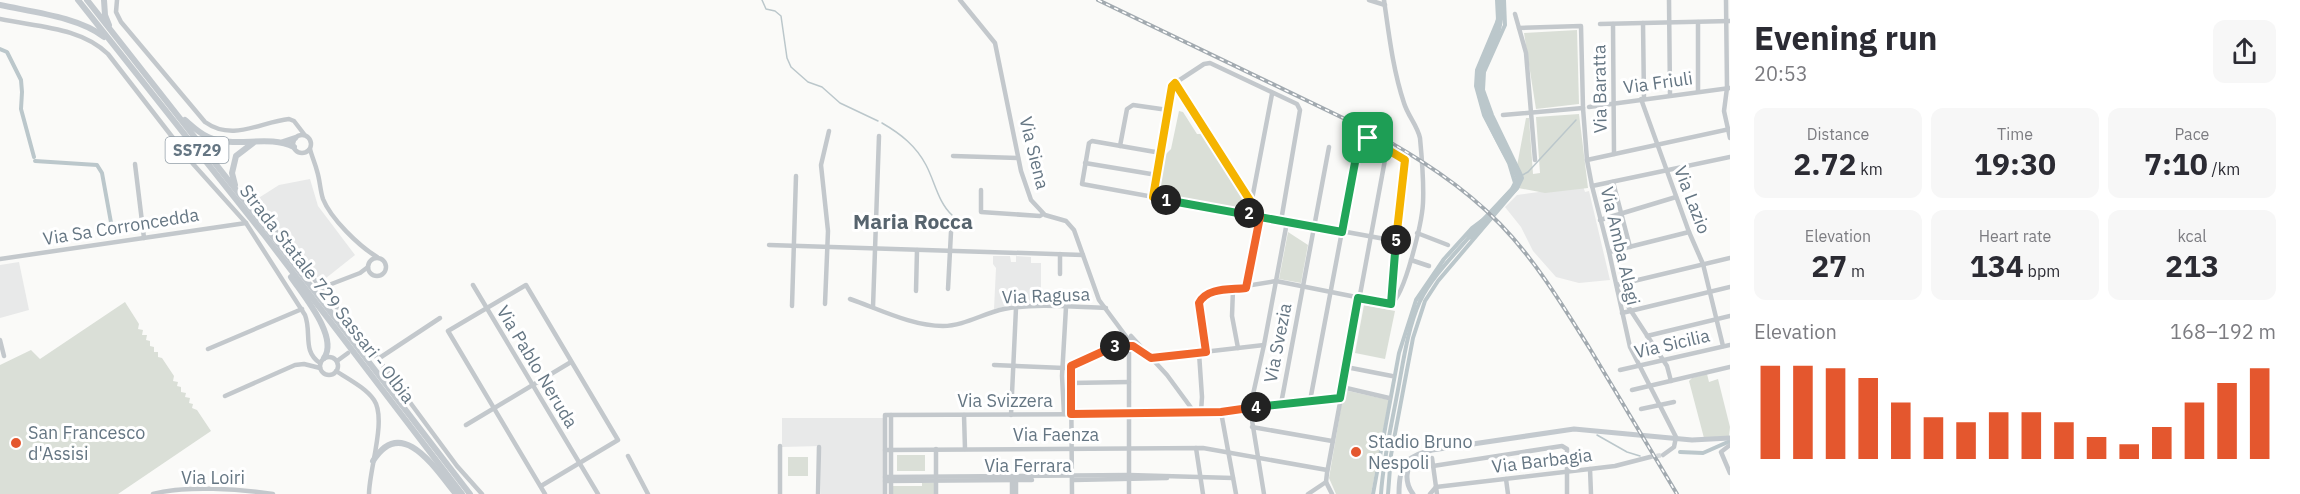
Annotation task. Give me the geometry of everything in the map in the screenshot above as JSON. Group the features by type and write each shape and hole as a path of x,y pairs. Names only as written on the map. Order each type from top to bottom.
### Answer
{"highway":[{"name":"Strada Statale 729 Sassari - Olbia","path":"78,0 356,347 462,494"},
{"name":"Strada Statale 729 Sassari - Olbia","path":"87,0 470,494"},
{"path":"104,0 105,15 118,41"},
{"path":"0,5 85,26 99,33 118,50"},
{"path":"173,110 207,136 229,142 283,142 299,136"},
{"path":"241,196 233,181 232,165 242,149 257,142"},
{"path":"283,142 294,147"},
{"path":"276,250 327,334 328,347 321,363"},
{"path":"373,460 381,449 390,444 400,442 410,444 418,450 456,494"}],"main road":[{"path":"1398,494 1403,465 1417,453 1432,450 1574,429 1692,440 1730,438"},
{"path":"1413,494 1407,484 1410,465 1415,459 1432,450"}],"street":[{"path":"117,0 116,12 121,22 191,107 211,127 234,132 251,130 289,119 297,124 299,136 294,147 312,160"},
{"name":"Via Siena","path":"960,0 995,43 1018,158 1031,200 1043,214 1059,218 1071,226 1094,288 1106,308 1130,343 1151,358 1167,375 1192,412"},
{"path":"1369,0 1385,2 1393,64 1404,106 1419,133 1423,202 1411,260 1398,298 1391,304"},
{"path":"1669,0 1670,95"},
{"path":"1726,0 1728,88 1724,111 1730,138"},
{"path":"1515,14 1526,53 1535,160"},
{"path":"0,19 81,35 95,42 117,64 194,165 246,223 302,309 307,321 308,349 313,358 321,363"},
{"path":"1600,24 1728,21"},
{"path":"1698,22 1698,92"},
{"name":"Via Lazio","path":"1642,23 1642,99 1666,170 1703,264 1723,346"},
{"name":"Via Baratta","path":"1613,24 1614,154"},
{"name":"Via Amba Alagi","path":"1519,28 1581,26 1587,160 1630,347 1661,405 1676,441 1674,447 1663,455"},
{"path":"1153,197 1174,84 1204,64 1210,63 1296,104 1300,110 1276,281 1250,408 1264,494"},
{"path":"1174,84 1251,202"},
{"name":"Via Friuli","path":"1589,107 1728,88"},
{"path":"1249,215 1272,94"},
{"path":"1120,146 1127,109 1133,105 1168,110"},
{"path":"1503,116 1583,108"},
{"path":"1587,160 1729,129"},
{"path":"825,304 828,247 821,165 829,131"},
{"path":"299,136 311,140 312,160 318,172 327,207 366,251 385,261 386,270 380,276 360,273"},
{"path":"873,307 879,136"},
{"path":"1310,401 1359,141 1362,137 1368,138 1405,160 1391,304"},
{"path":"1161,153 1092,141 1089,143 1082,184 1396,241"},
{"name":"Via Svezia","path":"1281,404 1329,147"},
{"path":"303,153 310,148"},
{"path":"1332,494 1326,482 1327,470 1387,149"},
{"path":"953,156 1018,158"},
{"path":"1592,186 1730,157"},
{"path":"1085,163 1157,176"},
{"path":"135,164 144,238"},
{"path":"792,306 796,176"},
{"path":"1613,182 1630,247"},
{"path":"981,190 981,212 1040,216 1043,214"},
{"path":"1600,220 1676,197"},
{"path":"262,214 321,288 356,347 378,359 458,466 482,494"},
{"path":"1246,288 1260,217"},
{"name":"Via Sa Corroncedda","path":"0,259 246,223"},
{"path":"948,289 951,232"},
{"path":"1609,252 1689,232"},
{"path":"1417,233 1448,245"},
{"path":"769,245 1083,255"},
{"path":"916,291 917,250"},
{"path":"366,251 371,274"},
{"path":"1060,255 1060,274"},
{"path":"321,288 360,273 377,257"},
{"path":"1617,285 1730,258"},
{"path":"1411,260 1429,266"},
{"path":"1206,352 1200,300 1215,291 1246,288 1276,281 1391,304"},
{"name":"Via Pablo Neruda","path":"472,285 598,494"},
{"path":"541,486 618,441 526,285 448,331 545,494"},
{"path":"1622,313 1730,287"},
{"path":"1233,290 1232,315 1239,348"},
{"path":"1618,291 1662,360 1671,381"},
{"name":"Via Ragusa","path":"850,299 915,321 941,326 959,324 986,313 1016,308 1106,308"},
{"path":"1064,414 1062,376 1066,307"},
{"path":"1011,415 1016,308"},
{"path":"208,349 302,309"},
{"path":"1647,336 1730,316"},
{"path":"378,359 440,318"},
{"path":"1118,344 1122,336 1120,327"},
{"path":"0,340 4,356"},
{"path":"994,365 1064,368 1118,344 1130,343 1129,494"},
{"path":"1151,358 1264,345"},
{"name":"Via Sicilia","path":"1620,370 1730,345"},
{"path":"336,371 337,361 356,347"},
{"path":"1198,353 1201,412"},
{"path":"225,396 295,365 314,366 331,357 337,361"},
{"path":"466,424 572,362"},
{"path":"321,363 322,372 328,375 336,371"},
{"path":"1071,366 1072,494"},
{"path":"1346,367 1392,376"},
{"path":"1632,390 1730,367"},
{"path":"336,371 368,393 378,407 379,423 368,494"},
{"path":"1071,383 1129,382"},
{"path":"1342,387 1389,398"},
{"name":"Via Svizzera","path":"885,450 885,415 1221,412 1340,398"},
{"path":"1641,409 1674,402"},
{"path":"1221,412 1236,494"},
{"path":"885,494 891,450 891,415"},
{"path":"964,415 965,449"},
{"path":"1252,427 1332,441"},
{"path":"1730,445 1721,452 1730,473"},
{"path":"780,446 780,494"},
{"path":"1433,466 1562,446 1566,447 1567,494"},
{"path":"818,494 819,447"},
{"path":"1196,448 1203,494"},
{"name":"Via Faenza","path":"885,450 1196,448 1228,451 1327,470"},
{"path":"936,449 936,494"},
{"path":"885,450 891,494"},
{"path":"628,456 648,494"},
{"name":"Via Barbagia","path":"1436,487 1615,466 1650,457"},
{"path":"1431,458 1437,494"},
{"path":"1590,469 1591,494"},
{"path":"1014,478 1014,494"},
{"name":"Via Ferrara","path":"888,479 1233,478"},
{"path":"1506,479 1508,494"},
{"path":"1308,494 1326,482"},
{"path":"1430,494 1436,487"},
{"name":"Via Loiri","path":"153,494 177,491 273,494"}],"shaded area":[{"path":"1577,30 1579,104 1536,109 1524,33"},
{"path":"1179,111 1183,112 1197,134 1204,134 1247,204 1247,206 1243,205 1242,210 1160,195 1161,191 1157,190 1163,157 1171,149"},
{"path":"1579,114 1588,188 1545,193 1513,187 1526,118 1529,118 1533,174 1540,173 1536,117"},
{"path":"310,179 318,206 355,255 321,282 257,199 279,185"},
{"path":"1583,186 1585,192 1589,191 1610,280 1579,283 1556,277 1533,251 1521,227 1505,207 1517,195"},
{"path":"1288,232 1308,245 1301,283 1279,279"},
{"path":"993,256 1010,256 1011,262 1016,262 1016,256 1031,257 1031,263 1041,263 1041,305 1015,304 994,309 996,268 993,264"},
{"path":"19,262 29,310 0,318 0,265"},
{"path":"125,302 139,324 138,329 143,330 142,335 147,335 146,340 150,341 154,352 158,352 158,357 162,358 174,376 173,381 178,382 177,386 181,387 181,392 186,393 185,397 190,398 189,403 193,404 192,408 197,410 211,431 118,494 0,494 0,365 31,350 40,359"},
{"path":"1364,305 1395,311 1385,359 1355,353"},
{"path":"1707,374 1709,382 1718,379 1730,427 1729,436 1704,438 1689,381"},
{"name":"Stadio Bruno Nespoli","path":"1344,390 1389,400 1371,494 1336,494 1329,478"},
{"path":"782,418 883,418 883,494 821,494 821,446 782,447"},
{"path":"897,455 925,455 925,471 897,471"},
{"path":"788,457 808,457 808,476 788,476"},
{"path":"922,483 934,483 934,494 893,494 893,486 922,486"}],"waterway":[{"path":"762,0 766,9 775,11 781,16 787,58 791,67 808,82 822,87 840,103 878,121"},
{"path":"1373,494 1399,353 1416,300 1444,259 1472,228 1488,216 1515,183 1509,163 1484,115 1476,86 1477,70 1498,20 1497,0"},
{"path":"1470,236 1516,187 1519,177 1485,111 1479,83 1484,60 1497,30 1500,0"},
{"path":"1388,494 1391,455 1413,338 1425,301 1438,281 1517,188 1522,178 1492,115 1483,90 1484,72 1505,25 1504,0"},
{"path":"0,49 7,52 21,80 21,109 34,157"},
{"path":"1519,177 1528,172 1576,120"},
{"path":"882,123 902,136 918,152 943,204 952,215"},
{"path":"35,161 97,165 102,173 112,228"},
{"path":"1381,494 1385,457 1403,359 1416,312 1430,284 1470,236"},
{"path":"1597,435 1627,452 1640,456"},
{"path":"1680,452 1703,453 1730,441"},
{"path":"1383,471 1395,461"}],"tunnel":[{"path":"1650,457 1663,455"}],"railway":[{"path":"1098,0 1370,131 1455,184 1500,224 1548,284 1677,494"}],"place":[{"name":"San Francesco d'Assisi","path":"16,443"},
{"name":"Stadio Bruno Nespoli","path":"1356,452"}],"district":[{"name":"Maria Rocca","path":"913,222"}],"route":[{"path":"1368,138 1362,137 1359,141 1342,232 1287,222 1260,217 1249,215 1179,202 1156,198 1153,197 1172,86 1175,83 1251,202 1249,215 1250,215 1260,217 1246,288 1215,291 1200,300 1206,352 1151,358 1133,346 1116,345 1071,366 1071,414 1221,412 1340,398 1358,298 1391,304 1406,164 1405,160 1368,138"}]}
